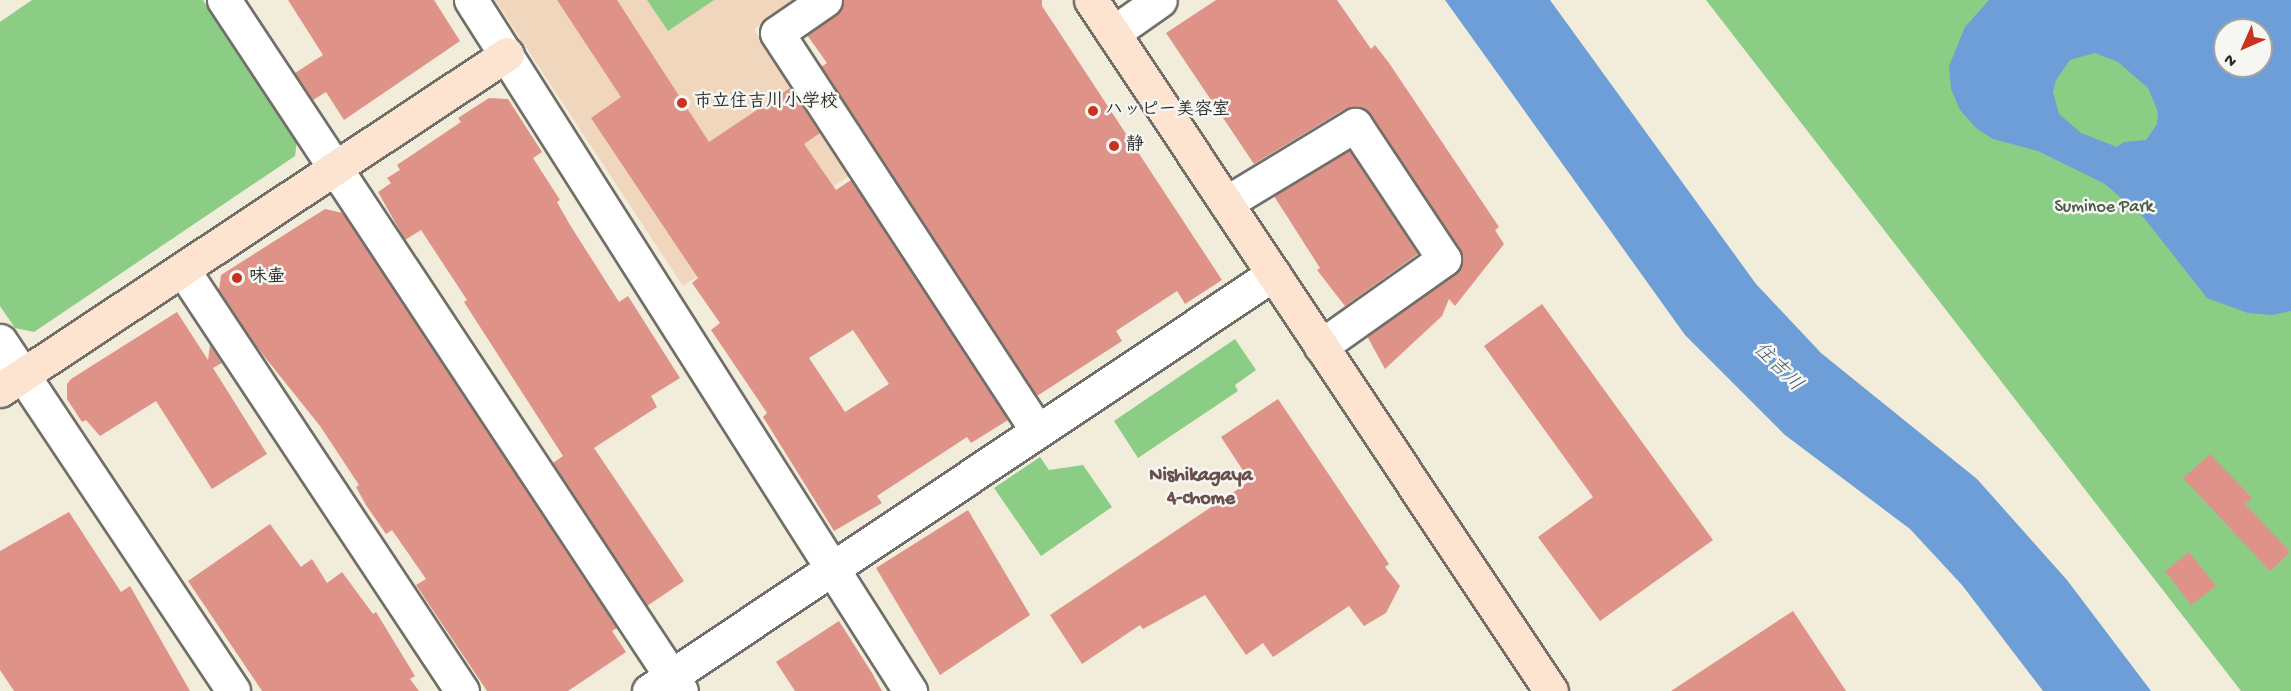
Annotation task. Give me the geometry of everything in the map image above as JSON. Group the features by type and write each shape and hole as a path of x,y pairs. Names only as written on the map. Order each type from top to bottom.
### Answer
{"street":[{"path":"224,0 667,686 831,568 1036,429 1273,274"},
{"path":"471,0 910,691"},
{"path":"825,0 777,33 1036,429"},
{"path":"1090,0 1551,691"},
{"path":"1113,33 1160,0"},
{"path":"11,382 507,54"},
{"path":"1226,203 1355,125 1444,259 1321,346"},
{"path":"183,270 462,691"},
{"path":"0,341 11,382 233,691"}],"shaded area":[{"name":"市立住吉川小学校","path":"495,0 797,0 754,29 849,176 683,286"}],"green space":[{"path":"32,0 203,0 297,141 295,156 34,332 15,328 0,306 0,22"},
{"path":"647,0 714,0 668,31"},
{"name":"Suminoe Park","path":"1706,0 2291,0 2291,691 2241,691"},
{"path":"1235,339 1256,370 1235,385 1238,391 1138,458 1114,421"},
{"path":"1040,457 1049,470 1083,465 1112,507 1041,556 994,488"}],"water":[{"name":"住吉川","path":"1445,0 1550,0 1756,284 1821,353 1977,479 2067,580 2151,691 2043,691 1962,585 1910,529 1785,435 1685,335"},
{"path":"1989,0 2291,0 2291,311 2272,315 2248,313 2207,298 2144,218 2105,184 2038,151 1993,139 1976,128 1960,110 1951,89 1949,66 1965,27","holes":["2095,53 2118,62 2148,88 2158,112 2157,124 2146,140 2124,142 2117,147 2081,133 2059,114 2053,92 2056,80 2070,60"]}],"building":[{"path":"288,0 434,0 460,41 344,120 326,92 313,100 295,73 323,55"},
{"path":"557,0 617,0 709,142 790,88 820,133 804,144 836,190 851,180 1008,420 971,443 967,437 877,496 882,503 834,531 763,417 767,413 711,330 720,323 692,283 698,278 591,118 621,97","holes":["853,330 889,384 845,412 809,358"]},
{"path":"843,0 1042,0 1042,6 1222,280 1185,304 1177,291 1116,331 1122,341 1037,396 821,67 827,63 807,35 836,15"},
{"path":"1216,0 1337,0 1371,49 1375,45 1389,63 1499,227 1495,230 1504,244 1455,306 1449,299 1442,316 1385,369 1367,336 1455,274 1461,266 1460,249 1363,108 1345,109 1254,164 1166,33"},
{"path":"489,98 508,99 542,152 533,158 560,200 557,202 570,225 619,302 628,296 680,378 651,396 657,407 594,448 684,581 647,606 553,463 563,456 464,302 467,300 421,230 405,240 378,192 391,183 387,178 400,170 397,165 461,122 458,118"},
{"path":"1349,150 1418,254 1345,306 1317,270 1320,268 1274,196"},
{"path":"325,209 343,213 617,628 612,631 626,652 568,691 487,691 416,585 426,579 392,530 386,534 356,487 359,485 320,426 252,341 219,290 221,275"},
{"path":"1542,304 1713,540 1600,621 1538,537 1593,497 1484,346"},
{"path":"177,312 208,360 210,345 222,363 213,368 267,454 212,489 156,401 100,436 86,420 82,422 67,399 67,384 71,379"},
{"path":"1278,399 1389,564 1385,567 1400,586 1386,613 1364,626 1349,606 1273,657 1263,643 1246,655 1205,595 1143,629 1140,625 1082,664 1050,615 1250,481 1221,437"},
{"path":"2210,454 2252,498 2245,504 2290,552 2270,571 2183,478"},
{"path":"968,510 1030,615 940,675 876,568"},
{"path":"69,512 121,592 130,586 190,691 14,691 0,670 0,551"},
{"path":"270,524 301,567 312,559 327,583 342,572 373,614 376,612 415,676 410,679 419,691 262,691 188,581"},
{"path":"2189,552 2216,586 2191,605 2165,571"},
{"path":"1793,611 1846,691 1671,691"},
{"path":"839,621 882,691 795,691 776,662"}],"place":[{"name":"市立住吉川小学校","path":"682,103"},
{"name":"ハッピー美容室","path":"1093,111"},
{"name":"静","path":"1114,146"},
{"name":"味壷","path":"237,278"}],"district":[{"name":"Nishikagaya 4-chome","path":"1201,488"}]}
